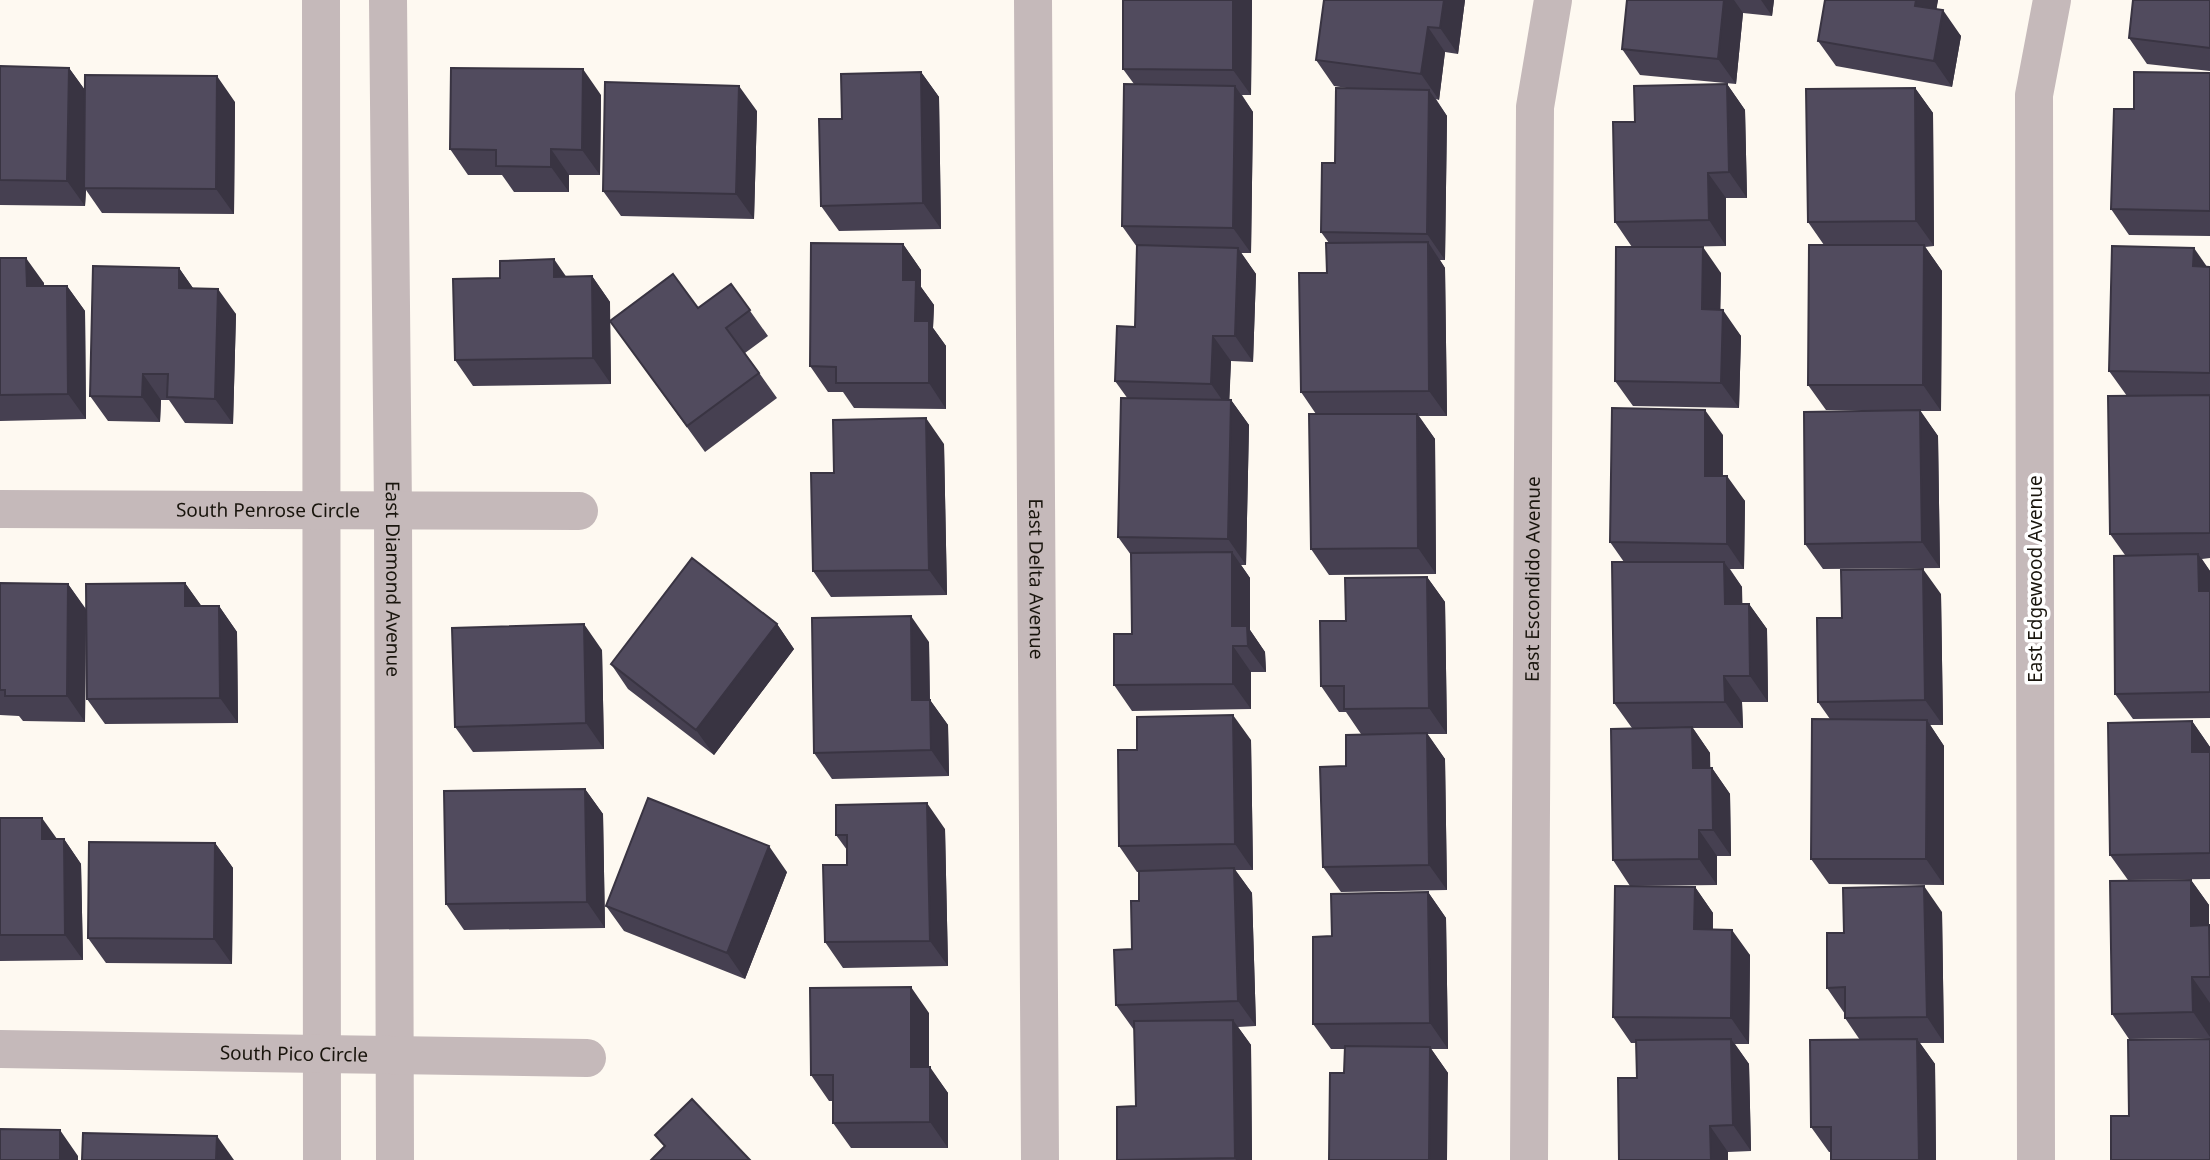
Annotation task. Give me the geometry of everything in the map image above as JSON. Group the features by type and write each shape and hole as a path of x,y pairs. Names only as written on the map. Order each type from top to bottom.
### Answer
{"street":[{"path":"321,0 322,1160"},
{"name":"East Diamond Avenue","path":"388,0 395,1160"},
{"name":"East Delta Avenue","path":"1033,0 1040,1160"},
{"name":"East Escondido Avenue","path":"1529,1160 1535,107 1553,0"},
{"name":"East Edgewood Avenue","path":"2036,1160 2034,95 2052,0"},
{"name":"South Penrose Circle","path":"0,509 579,510"},
{"name":"South Pico Circle","path":"0,1049 587,1058"}],"building":[{"path":"1123,0 1233,0 1233,70 1123,69"},
{"path":"1324,0 1444,0 1440,28 1428,27 1421,74 1316,60"},
{"path":"1627,0 1724,0 1718,59 1622,49"},
{"path":"1825,0 1916,0 1915,6 1943,10 1934,61 1818,41"},
{"path":"2133,0 2210,0 2210,48 2129,38"},
{"path":"0,66 69,68 67,181 0,180"},
{"path":"451,68 583,69 582,150 551,149 551,167 496,166 496,150 450,149"},
{"path":"921,72 923,203 821,206 819,119 842,119 841,74"},
{"path":"2134,72 2210,73 2210,211 2111,209 2114,109 2134,109"},
{"path":"85,75 217,76 216,189 84,188"},
{"path":"605,82 739,86 736,194 603,191"},
{"path":"1124,84 1235,86 1233,228 1122,226"},
{"path":"1727,84 1729,172 1708,173 1709,220 1615,222 1613,122 1635,122 1634,86"},
{"path":"1336,88 1429,90 1427,234 1321,232 1322,163 1335,163"},
{"path":"1915,88 1916,221 1808,222 1806,89"},
{"path":"1428,242 1429,391 1301,392 1299,273 1327,273 1326,243"},
{"path":"811,243 903,244 903,280 916,280 915,321 929,321 929,383 836,383 836,367 810,366"},
{"path":"1137,245 1238,248 1235,336 1213,336 1211,384 1115,381 1117,326 1135,327"},
{"path":"1809,245 1924,245 1923,385 1808,385"},
{"path":"2112,246 2194,248 2193,266 2210,267 2210,373 2109,371"},
{"path":"1616,247 1703,247 1702,309 1723,310 1721,383 1615,381"},
{"path":"0,258 26,258 27,286 67,286 68,394 0,395"},
{"path":"554,259 554,277 592,276 593,358 455,360 453,279 500,278 500,261"},
{"path":"93,266 179,268 179,288 218,289 215,399 167,397 168,374 143,374 142,397 90,396"},
{"path":"673,274 698,308 731,284 750,310 726,328 759,373 687,426 610,321"},
{"path":"2210,395 2210,533 2110,534 2108,396"},
{"path":"1121,398 1231,400 1228,539 1118,537"},
{"path":"1612,408 1705,410 1705,476 1727,476 1727,544 1610,542"},
{"path":"1920,410 1922,542 1805,544 1804,412"},
{"path":"1309,414 1417,414 1418,548 1311,549"},
{"path":"926,418 929,570 813,571 811,473 834,473 833,420"},
{"path":"1232,552 1232,626 1247,626 1248,646 1233,646 1233,684 1114,685 1114,634 1132,634 1131,553"},
{"path":"2198,554 2199,591 2210,591 2210,692 2115,694 2114,556"},
{"path":"692,558 777,624 696,730 611,664"},
{"path":"1612,562 1724,562 1725,604 1749,604 1750,676 1724,676 1725,702 1614,703"},
{"path":"1923,569 1925,700 1818,702 1817,618 1842,618 1841,570"},
{"path":"1427,577 1429,708 1344,709 1344,686 1321,686 1320,621 1346,621 1345,578"},
{"path":"0,583 68,584 67,696 5,696 5,690 0,690"},
{"path":"185,583 185,606 219,606 220,698 87,699 86,584"},
{"path":"911,616 912,700 930,700 931,750 814,753 812,618"},
{"path":"584,624 586,723 455,727 452,628"},
{"path":"1233,715 1235,844 1119,846 1118,750 1137,750 1137,717"},
{"path":"1812,719 1927,720 1926,859 1811,859"},
{"path":"2192,721 2192,752 2210,752 2210,853 2110,855 2108,723"},
{"path":"1692,727 1693,768 1712,768 1713,830 1699,830 1699,859 1613,860 1611,729"},
{"path":"1427,733 1429,865 1323,867 1320,767 1346,766 1346,735"},
{"path":"585,789 587,902 446,904 444,791"},
{"path":"648,798 769,846 727,953 606,906"},
{"path":"927,803 930,941 825,942 823,865 847,865 847,835 836,835 836,805"},
{"path":"0,818 42,818 42,839 64,839 65,935 0,935"},
{"path":"89,842 215,843 214,939 88,938"},
{"path":"1234,868 1238,1001 1116,1005 1114,950 1132,949 1131,901 1139,901 1139,871"},
{"path":"2191,880 2191,926 2209,925 2210,977 2192,977 2193,1012 2112,1014 2110,881"},
{"path":"1615,886 1695,887 1694,929 1732,930 1731,1018 1613,1017"},
{"path":"1924,886 1927,1017 1845,1018 1845,987 1827,988 1827,933 1844,933 1843,888"},
{"path":"1428,892 1430,1023 1313,1024 1313,937 1332,936 1331,894"},
{"path":"911,987 911,1067 930,1067 930,1122 833,1123 833,1075 811,1075 810,988"},
{"path":"1233,1020 1235,1158 1117,1160 1117,1107 1136,1106 1134,1021"},
{"path":"1731,1039 1733,1125 1710,1126 1711,1160 1619,1160 1618,1078 1637,1078 1636,1040"},
{"path":"1917,1039 1919,1160 1831,1160 1831,1127 1811,1127 1810,1040"},
{"path":"2210,1039 2210,1160 2111,1160 2111,1116 2129,1116 2128,1040"},
{"path":"1345,1046 1430,1047 1429,1160 1329,1160 1330,1073 1344,1073"},
{"path":"692,1099 750,1160 651,1160 665,1146 655,1135"},
{"path":"0,1129 60,1130 60,1160 0,1160"},
{"path":"83,1133 217,1136 216,1160 82,1160"}]}
